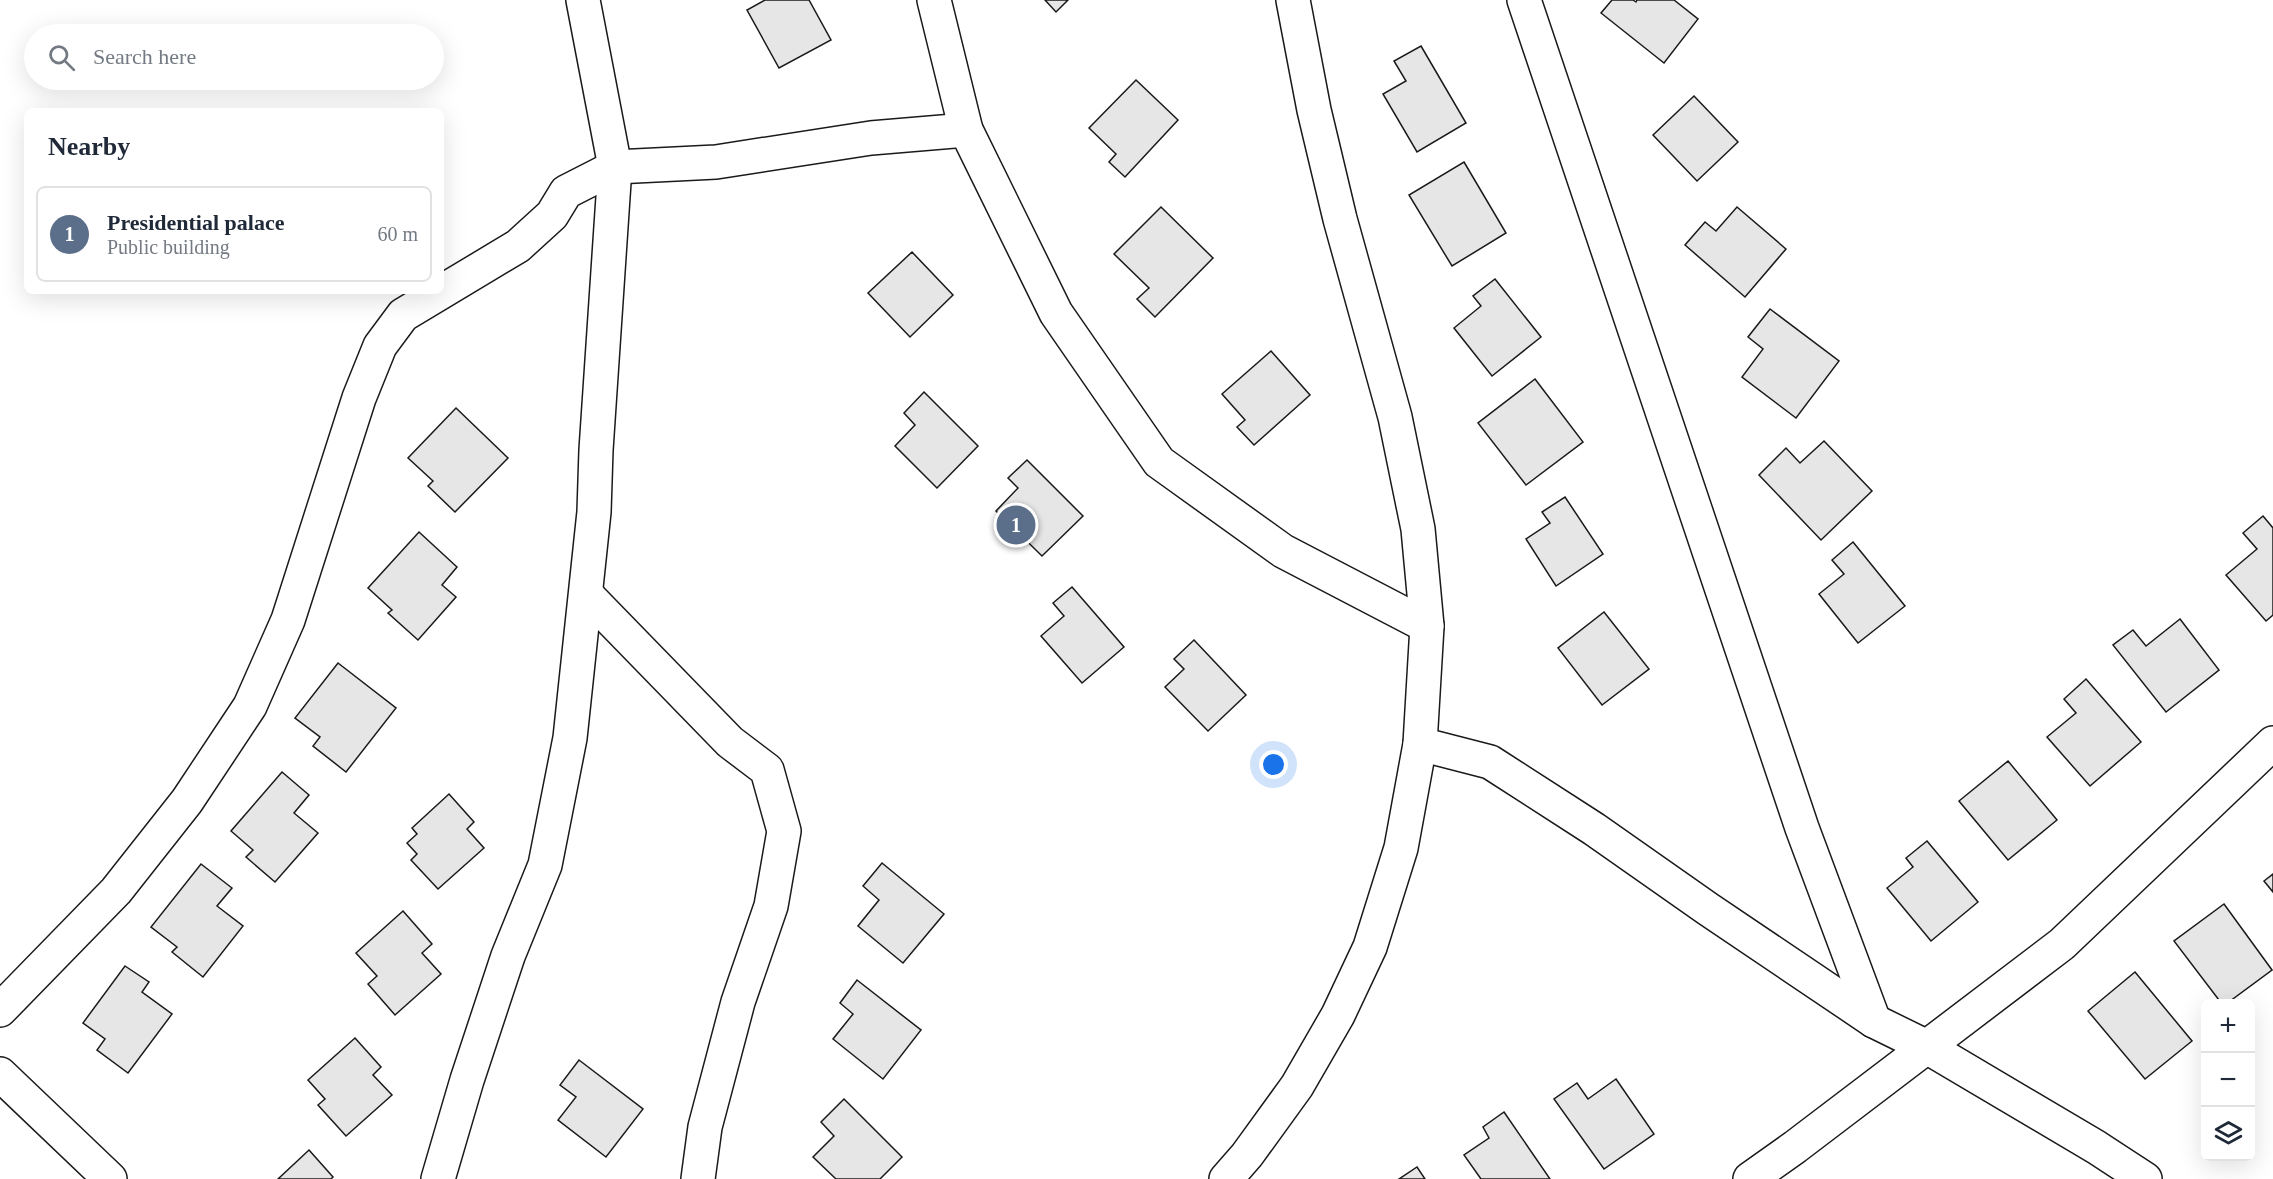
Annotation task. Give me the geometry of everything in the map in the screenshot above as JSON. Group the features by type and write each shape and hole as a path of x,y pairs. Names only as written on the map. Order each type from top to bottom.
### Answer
{"street":[{"path":"438,1179 467,1080 508,956 544,865 570,738 594,512 615,167 583,0"},
{"path":"934,0 966,130 1056,313 1159,462 1283,551 1427,626"},
{"path":"1226,1179 1247,1155 1297,1086 1338,1015 1370,947 1401,848 1420,744 1427,626 1418,529 1395,417 1316,121 1293,0"},
{"path":"1524,0 1794,806 1875,1021"},
{"path":"444,290 518,246 552,215 566,192 615,167 716,162 871,138 966,130"},
{"path":"0,1010 116,891 187,801 250,706 288,620 359,398 380,346 403,315 438,294"},
{"path":"586,594 730,742 767,770 784,831 771,906 738,1002 705,1127 698,1179"},
{"path":"1750,1179 2062,944 2273,743"},
{"path":"1420,744 1490,762 1594,829 1875,1021 1927,1047 2096,1147 2145,1179"},
{"path":"0,1074 110,1179"}],"building":[{"path":"765,0 809,0 831,40 779,68 747,10"},
{"path":"1045,0 1068,0 1056,12"},
{"path":"1612,0 1636,2 1637,0 1674,0 1698,19 1664,63 1601,13"},
{"path":"1421,46 1466,123 1417,152 1383,94 1406,81 1394,61"},
{"path":"1136,80 1178,120 1125,177 1109,162 1116,154 1089,128"},
{"path":"1694,96 1738,142 1697,181 1653,135"},
{"path":"1464,162 1506,233 1452,266 1409,195"},
{"path":"1161,207 1213,258 1155,317 1137,299 1149,288 1114,254"},
{"path":"1737,207 1786,249 1745,297 1685,245 1705,222 1716,231"},
{"path":"912,252 953,295 910,337 868,293"},
{"path":"1495,279 1541,337 1492,376 1454,328 1481,306 1473,296"},
{"path":"1770,309 1839,361 1796,418 1742,377 1763,349 1748,337"},
{"path":"1271,351 1310,395 1254,445 1237,427 1245,420 1222,394"},
{"path":"1535,379 1583,442 1526,485 1478,423"},
{"path":"924,392 978,446 937,488 895,446 915,425 904,413"},
{"path":"456,408 508,458 455,512 428,486 433,481 408,458"},
{"path":"1824,441 1872,491 1821,540 1759,475 1786,448 1800,463"},
{"path":"1027,460 1083,516 1042,556 996,511 1018,488 1008,478"},
{"path":"1565,497 1603,554 1556,586 1526,539 1550,523 1542,512"},
{"path":"2263,516 2273,528 2273,615 2266,621 2226,575 2257,549 2243,533"},
{"path":"419,532 457,567 442,585 456,597 418,640 388,613 392,610 368,588"},
{"path":"1853,542 1905,606 1858,643 1819,594 1844,574 1832,560"},
{"path":"1072,587 1124,647 1082,683 1041,636 1064,616 1053,603"},
{"path":"1604,612 1649,669 1602,705 1558,648"},
{"path":"2180,619 2219,670 2166,712 2113,645 2133,630 2146,646"},
{"path":"1194,640 1246,695 1208,731 1165,687 1184,669 1174,659"},
{"path":"338,663 396,708 346,772 313,746 320,737 295,718"},
{"path":"2086,679 2141,742 2090,786 2047,737 2076,713 2064,699"},
{"path":"2008,761 2057,820 2008,860 1959,801"},
{"path":"282,772 309,795 294,813 318,833 275,882 246,857 253,850 231,831"},
{"path":"449,794 474,822 467,829 484,848 438,889 411,860 417,854 407,843 417,834 412,828"},
{"path":"1927,841 1978,902 1931,941 1887,888 1913,867 1906,858"},
{"path":"882,863 944,914 903,963 858,926 879,900 863,886"},
{"path":"201,864 232,888 217,906 243,926 203,977 172,952 177,947 151,927"},
{"path":"2273,874 2273,892 2264,881"},
{"path":"2224,904 2272,970 2233,999 2218,999 2174,941"},
{"path":"403,911 432,944 422,953 441,974 395,1015 368,984 377,976 356,953"},
{"path":"125,966 149,982 142,992 172,1014 128,1073 97,1050 105,1039 83,1023"},
{"path":"2135,972 2192,1041 2145,1079 2088,1011"},
{"path":"857,980 921,1030 883,1079 833,1039 853,1014 840,1003"},
{"path":"355,1038 381,1067 373,1075 392,1095 346,1136 318,1105 325,1099 308,1080"},
{"path":"579,1060 643,1109 606,1157 558,1120 576,1097 560,1085"},
{"path":"1616,1079 1654,1134 1604,1169 1554,1099 1577,1083 1588,1099"},
{"path":"844,1099 902,1157 880,1179 836,1179 813,1157 834,1136 821,1122"},
{"path":"1504,1112 1550,1179 1481,1179 1464,1155 1489,1138 1483,1127"},
{"path":"309,1150 333,1177 331,1179 278,1179"},
{"path":"1417,1167 1425,1179 1399,1179"}],"place":[{"name":"Presidential palace","path":"1016,525"}]}
